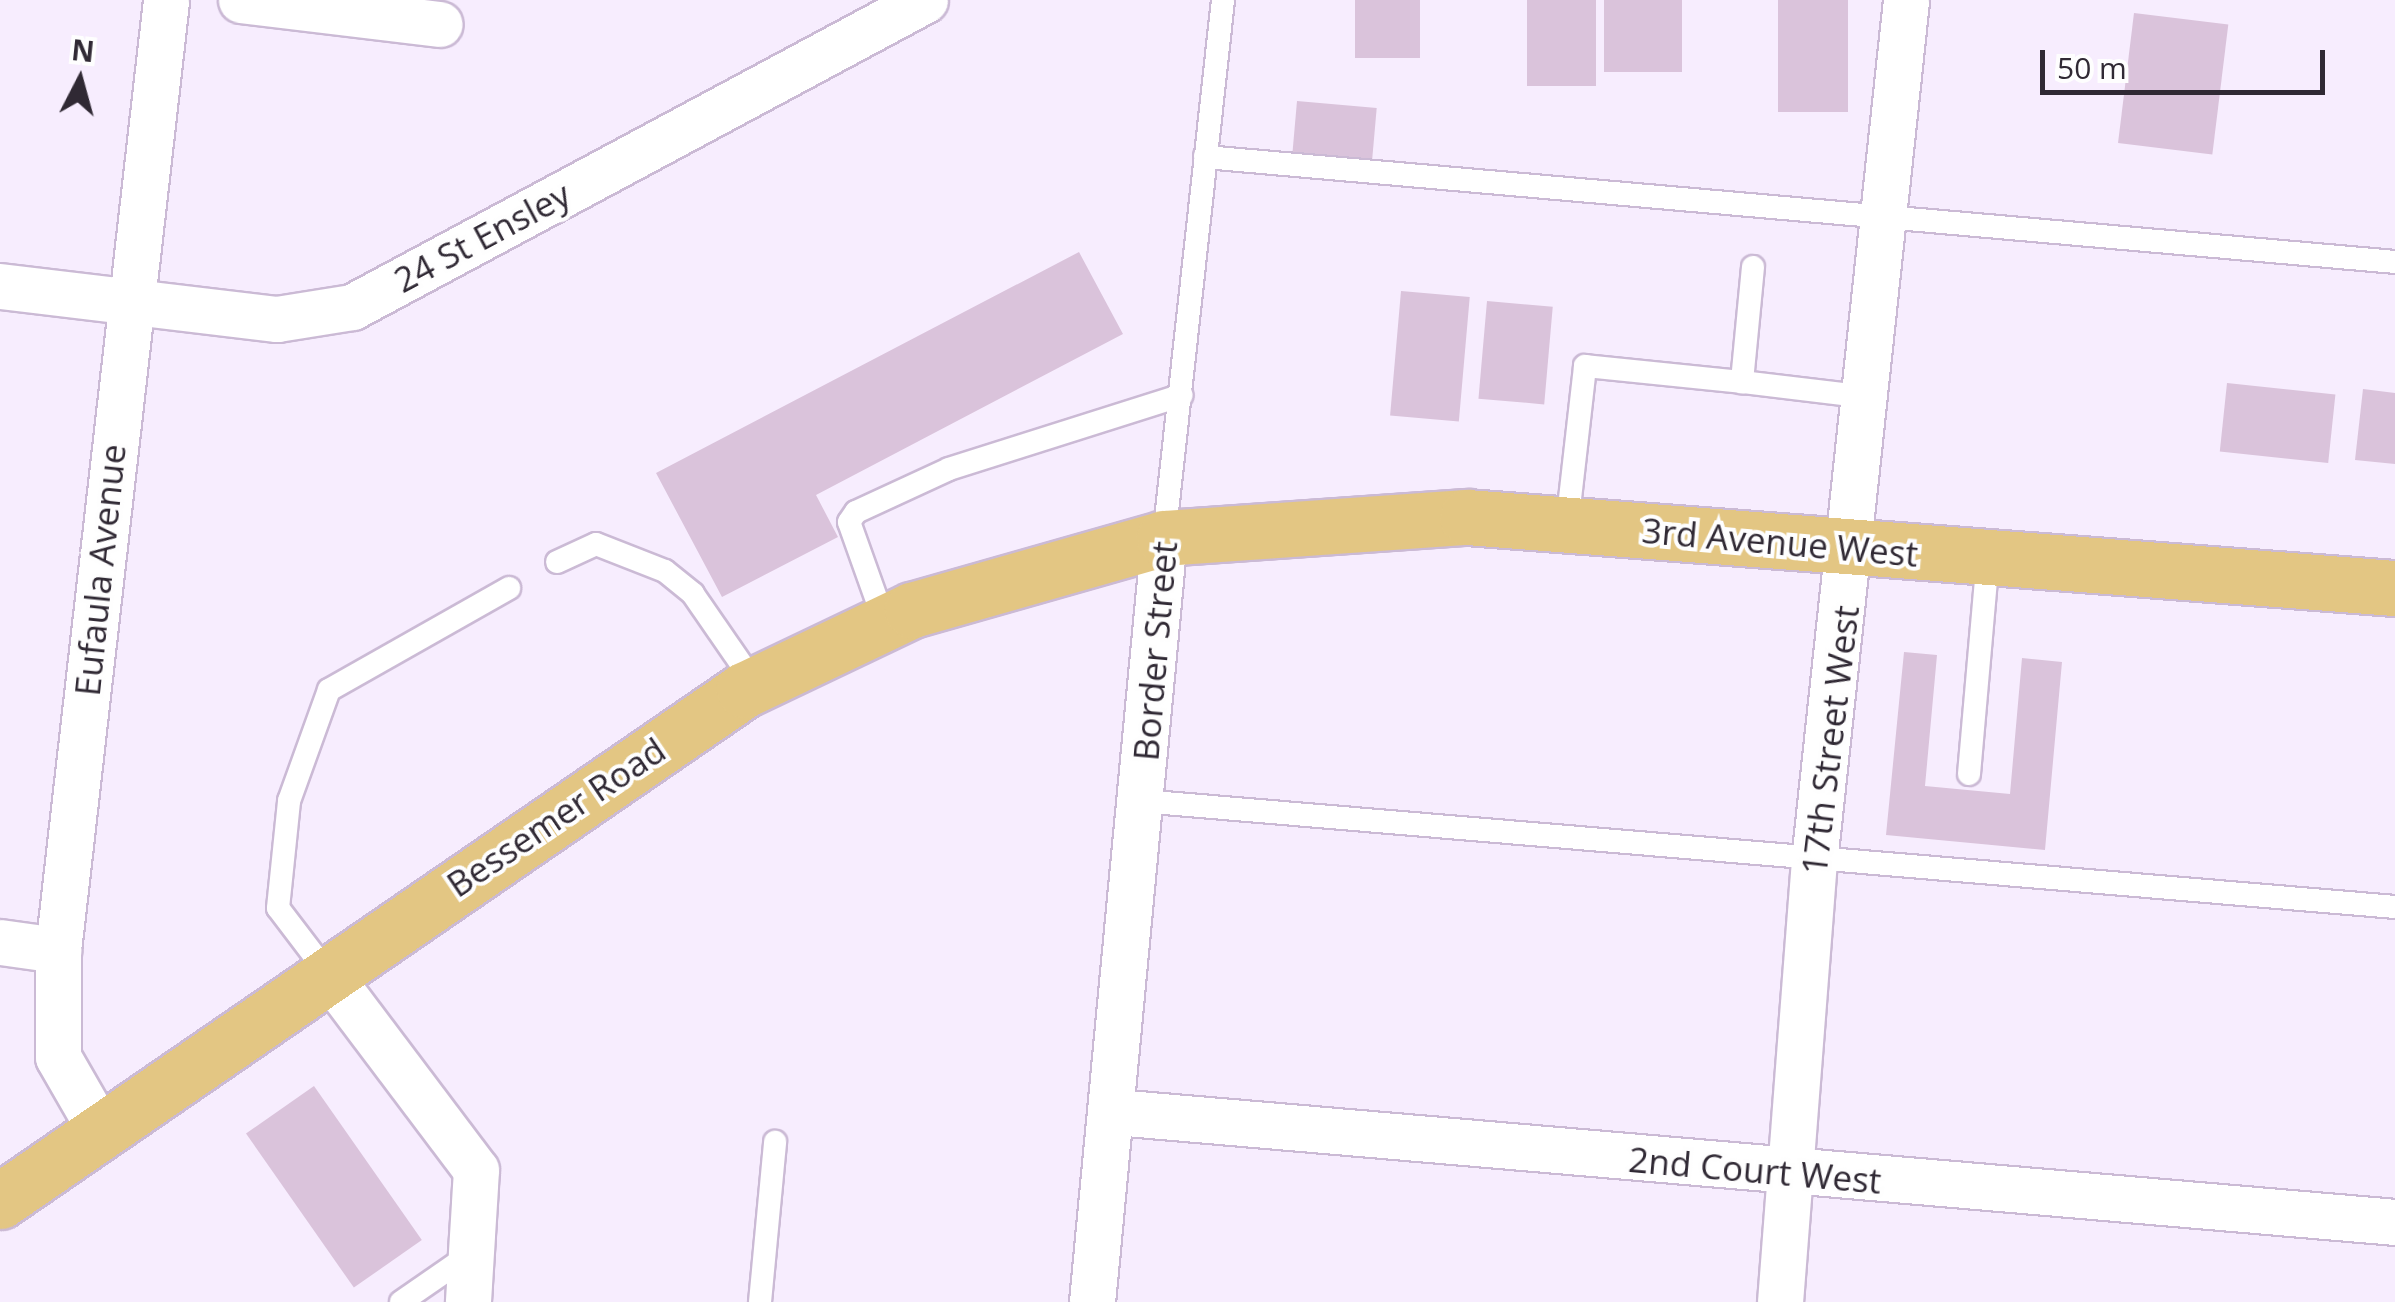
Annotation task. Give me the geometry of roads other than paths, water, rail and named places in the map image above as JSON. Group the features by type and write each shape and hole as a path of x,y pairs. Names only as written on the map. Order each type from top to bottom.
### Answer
{"main road":[{"name":"3rd Avenue West","path":"1164,538 1468,517 2395,588"},
{"name":"Bessemer Road","path":"0,1201 326,971 755,684 885,623 1164,538"}],"street":[{"name":"Eufaula Avenue","path":"100,1130 58,1057 58,950 166,0"},
{"path":"241,0 440,24"},
{"name":"24 St Ensley","path":"0,286 277,319 352,307 925,0"},
{"name":"17th Street West","path":"1780,1302 1815,852 1853,548 1906,0"},
{"name":"Border Street","path":"1092,1302 1115,1112 1164,538"},
{"path":"0,942 58,950"},
{"path":"326,971 476,1170 468,1302"},
{"name":"2nd Court West","path":"1115,1112 1792,1174 2395,1222"}],"lane":[{"name":"Border Street","path":"1164,538 1223,0"},
{"path":"1206,157 1884,223 2395,262"},
{"path":"1742,382 1753,268"},
{"path":"1567,525 1585,366 1867,396"},
{"path":"885,623 849,522 856,512 949,468 1182,395"},
{"path":"557,562 596,544 665,571 693,594 755,684"},
{"path":"1969,774 1988,558"},
{"path":"326,971 278,908 289,801 329,690 509,588"},
{"path":"1141,801 1658,851 1815,852 2395,907"},
{"path":"760,1302 775,1142"},
{"path":"401,1302 473,1252"}]}
